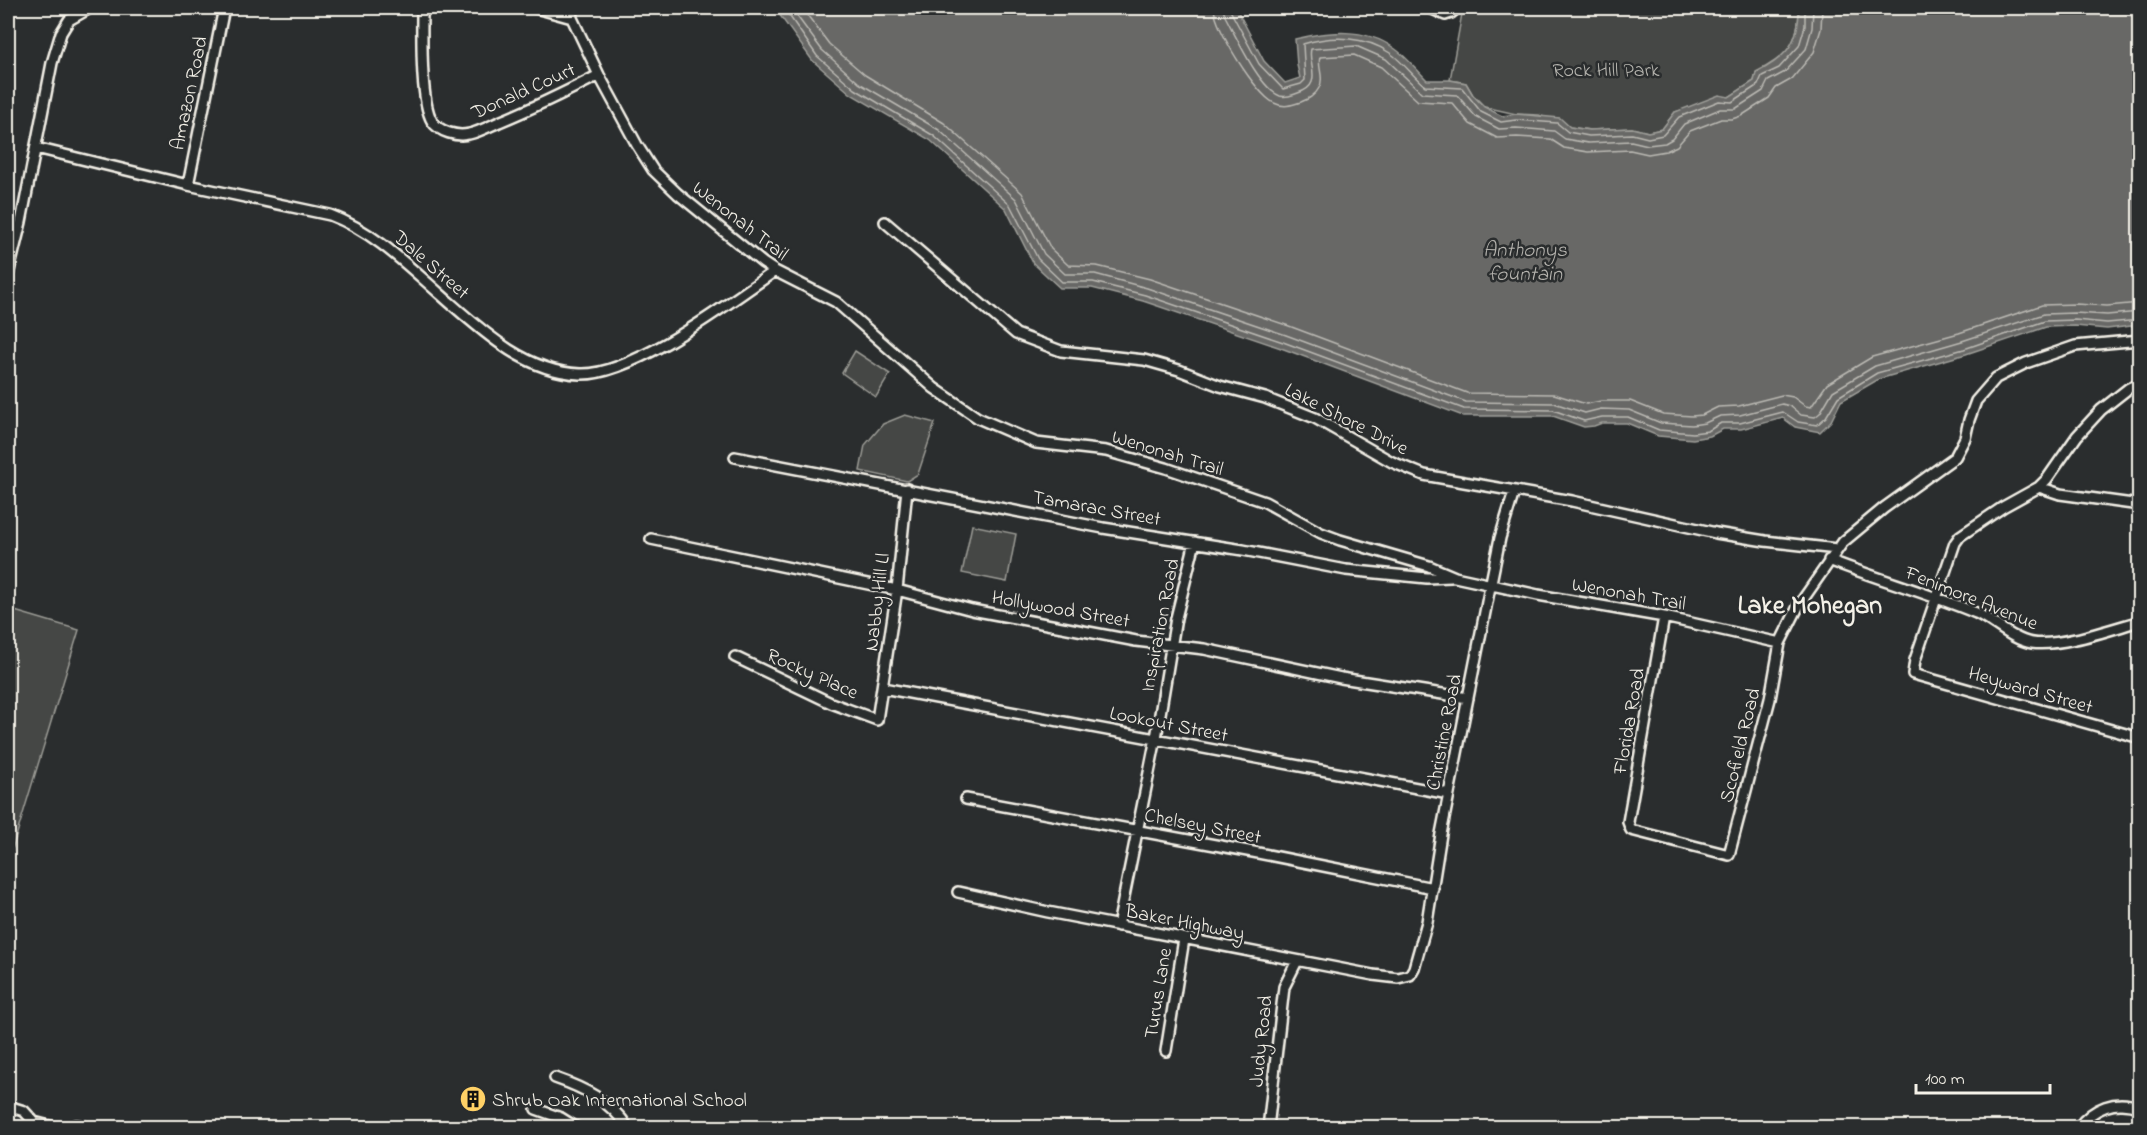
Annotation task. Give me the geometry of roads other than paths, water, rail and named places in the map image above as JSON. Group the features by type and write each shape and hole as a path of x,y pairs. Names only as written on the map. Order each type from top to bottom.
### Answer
{"street":[{"path":"8,275 21,222 52,63 61,33 69,20 90,8"},
{"name":"Amazon Road","path":"188,185 224,8"},
{"name":"Donald Court","path":"422,8 422,54 426,105 432,121 441,129 470,134 546,102 599,75"},
{"path":"536,8 571,13"},
{"path":"1430,8 1445,15 1454,10"},
{"name":"Wenonah Trail","path":"571,13 599,75 653,170 695,208 775,271 836,302 934,388 987,422 1036,443 1106,451 1166,468 1265,502 1340,540 1429,566 1455,577 1538,595 1664,617 1780,643"},
{"name":"Dale Street","path":"36,148 188,185 330,215 347,221 364,230 400,258 484,333 510,350 547,367 581,374 626,365 718,310 775,271"},
{"name":"Lake Shore Drive","path":"885,222 1016,334 1061,351 1144,360 1179,370 1220,386 1265,398 1315,418 1345,434 1358,444 1411,471 1572,501 1726,534 1837,549"},
{"name":"Scofield Road","path":"1729,855 1770,699 1780,643 1799,605 1837,549 1884,508 1955,457 1965,438 1976,401 1996,378 2026,363 2075,346 2139,340"},
{"path":"1937,599 1960,536 2003,507 2039,487 2077,436 2101,410 2139,383"},
{"name":"Tamarac Street","path":"735,457 1103,528 1195,542 1346,570 1427,578 1455,577"},
{"path":"2039,487 2060,494 2139,505"},
{"name":"Nabby Hill Ll","path":"878,720 897,590 906,489"},
{"name":"Christine Road","path":"1406,977 1414,968 1427,922 1449,794 1500,538 1514,492"},
{"name":"Hollywood Street","path":"651,539 897,590 972,610 1204,649 1341,678 1468,698"},
{"name":"Inspiration Road","path":"1118,926 1156,738 1171,645 1195,542"},
{"name":"Fenimore Avenue","path":"1829,560 1981,616 2030,643 2065,640 2139,621"},
{"name":"Heyward Street","path":"1937,599 1915,660 1913,674 2139,738"},
{"name":"Florida Road","path":"1664,617 1628,822 1631,830 1729,855"},
{"name":"Rocky Place","path":"735,657 831,703 878,720"},
{"name":"Lookout Street","path":"883,688 1449,794"},
{"name":"Chelsey Street","path":"966,799 1433,888"},
{"name":"Baker Highway","path":"958,892 1297,961 1373,975 1406,977"},
{"name":"Turus Lane","path":"1166,1052 1184,939"},
{"name":"Judy Road","path":"1268,1128 1284,987 1297,961"},
{"path":"555,1078 594,1095 621,1116 628,1128"},
{"path":"2078,1128 2086,1116 2117,1103 2139,1108"},
{"path":"8,1106 24,1111 34,1122 57,1128"},
{"path":"536,1109 561,1118 578,1128"},
{"path":"62,1128 76,1125 92,1128"}],"water":[{"name":"Anthonys fountain","path":"778,8 1236,8 1264,61 1285,83 1300,78 1295,39 1333,33 1358,34 1383,41 1394,48 1427,80 1466,83 1484,107 1502,116 1516,114 1560,118 1570,127 1589,130 1632,128 1648,132 1662,129 1675,112 1719,95 1729,97 1754,81 1756,73 1783,55 1794,40 1799,8 2119,8 2139,21 2139,325 2107,329 2075,326 2046,327 1966,354 1879,379 1841,401 1831,421 1820,432 1795,427 1783,418 1741,429 1723,429 1710,436 1693,439 1658,436 1627,423 1602,423 1584,427 1553,416 1463,416 1281,348 1143,301 1092,288 1060,288 1033,263 1006,209 930,140 851,94 812,60 779,14"}],"place":[{"name":"Shrub Oak International School","path":"473,1099"}],"district":[{"name":"Lake Mohegan","path":"1810,604"}],"park label":[{"name":"Rock Hill Park","path":"1606,69"}]}
